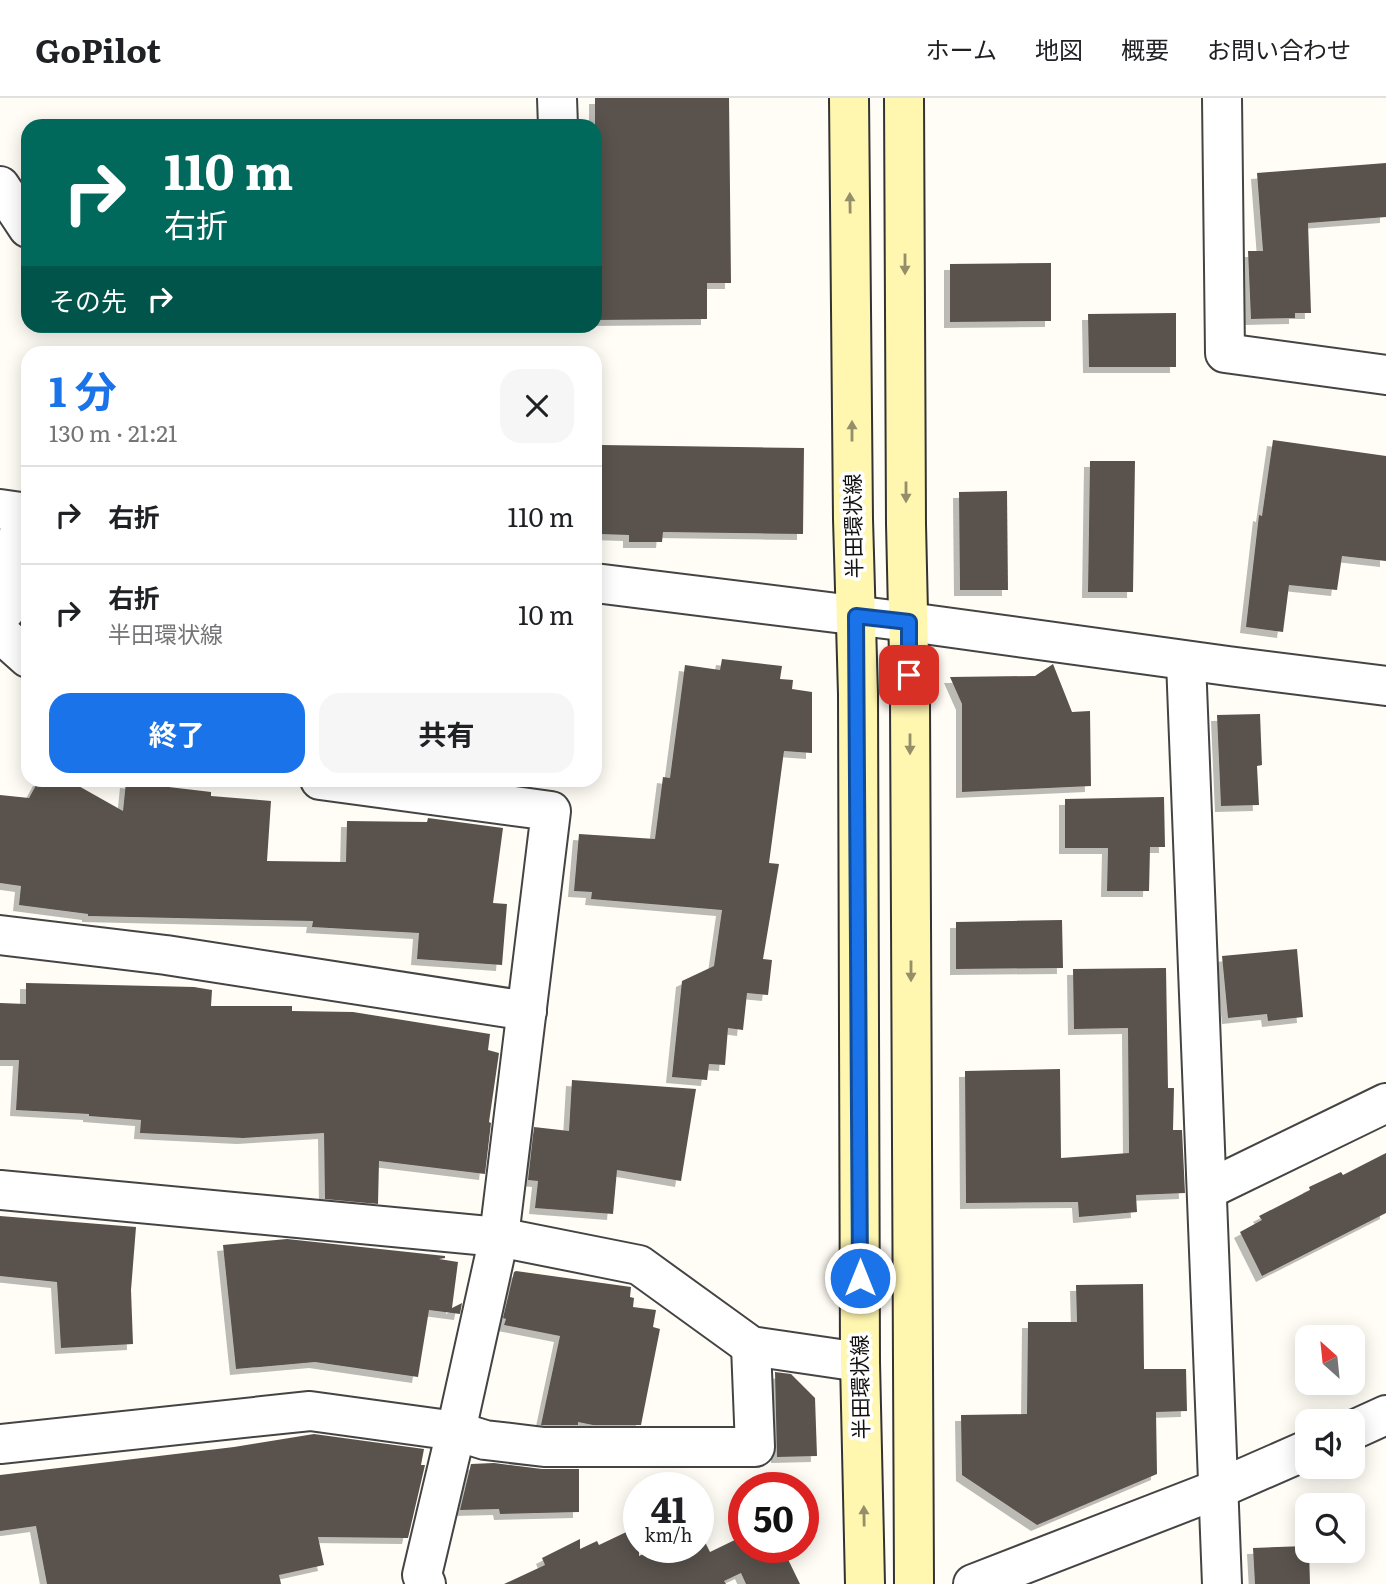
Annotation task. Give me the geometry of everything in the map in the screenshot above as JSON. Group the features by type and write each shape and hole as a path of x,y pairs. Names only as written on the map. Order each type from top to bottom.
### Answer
{"main road":[{"name":"半田環状線","path":"849,98 856,616 860,1362 865,1584"},
{"path":"904,98 914,1584"}],"street":[{"path":"557,98 558,119"},
{"path":"1222,98 1225,353 1386,375"},
{"path":"0,186 21,218"},
{"path":"0,616 8,607 17,511"},
{"path":"602,584 1386,686"},
{"path":"0,633 21,652"},
{"path":"1186,660 1222,1584"},
{"path":"372,787 551,811 499,1237 422,1575 425,1584"},
{"path":"0,935 180,957 527,1012"},
{"path":"1207,1190 1386,1103"},
{"path":"0,1190 499,1237 639,1265 751,1346 860,1362"},
{"path":"0,1444 310,1410 456,1431 485,1440 544,1447 755,1447 751,1346"},
{"path":"1365,1425 1386,1415"},
{"path":"973,1584 1218,1489 1295,1455"}],"building":[{"path":"595,98 729,98 731,283 707,283 707,319 602,320 602,119 595,119"},
{"path":"1386,163 1386,217 1308,223 1311,313 1295,313 1295,318 1251,319 1248,251 1263,251 1257,173"},
{"path":"1051,263 1051,321 950,322 950,264"},
{"path":"1176,313 1176,367 1089,367 1088,314"},
{"path":"1273,440 1386,456 1386,561 1342,556 1337,590 1289,585 1283,632 1246,627 1259,515 1262,516"},
{"path":"602,445 804,448 803,534 663,532 662,542 629,542 629,535 602,534"},
{"path":"1090,461 1135,461 1133,592 1088,592"},
{"path":"1007,491 1008,590 960,590 959,492"},
{"path":"722,659 782,666 780,679 793,680 792,689 812,692 812,753 784,751 769,863 779,864 763,959 772,960 768,995 747,993 743,1030 728,1028 725,1065 709,1064 707,1080 672,1077 682,981 714,966 722,910 591,899 592,892 574,891 579,834 655,839 663,777 670,778 685,665 720,670"},
{"path":"1053,664 1072,712 1090,711 1091,786 962,792 962,704 950,677 1035,676"},
{"path":"1260,714 1262,765 1257,766 1259,805 1221,806 1217,715"},
{"path":"35,787 80,787 123,811 125,787 168,787 211,792 211,796 271,801 267,861 346,862 347,821 427,822 428,818 503,828 493,903 507,904 502,965 417,959 419,933 312,927 313,921 88,916 19,905 21,886 0,883 0,795 29,798"},
{"path":"1164,797 1165,847 1150,847 1149,891 1107,891 1108,848 1065,848 1065,799"},
{"path":"1062,920 1063,968 956,969 956,922"},
{"path":"1297,949 1303,1017 1268,1021 1267,1014 1228,1018 1222,956"},
{"path":"1166,968 1168,1088 1174,1088 1173,1130 1182,1130 1185,1193 1136,1195 1137,1212 1079,1217 1078,1202 966,1203 965,1071 1060,1069 1061,1158 1129,1153 1128,1028 1074,1029 1073,969"},
{"path":"26,983 194,987 212,990 211,1006 292,1006 292,1011 353,1012 490,1034 488,1050 499,1053 485,1174 379,1161 378,1204 325,1199 324,1133 243,1138 140,1133 141,1120 16,1110 19,1060 0,1060 0,1003 26,1004"},
{"path":"572,1080 696,1089 681,1181 617,1170 613,1214 535,1208 538,1181 528,1180 534,1127 569,1131"},
{"path":"1386,1153 1386,1213 1262,1276 1240,1232 1262,1220 1259,1216 1310,1190 1309,1187 1341,1172 1343,1175"},
{"path":"0,1216 136,1227 131,1290 133,1344 61,1348 57,1282 0,1276"},
{"path":"287,1239 445,1256 439,1259 458,1262 452,1308 462,1303 460,1314 429,1310 418,1377 315,1362 236,1369 223,1245"},
{"path":"516,1271 631,1287 633,1307 656,1310 653,1327 660,1329 641,1425 593,1425 578,1422 578,1425 541,1425 560,1336 504,1325 506,1319 503,1318"},
{"path":"1143,1284 1144,1369 1186,1369 1187,1411 1156,1412 1157,1474 1037,1525 962,1475 961,1415 1027,1414 1028,1322 1077,1322 1076,1285"},
{"path":"775,1372 791,1374 815,1398 817,1456 777,1457"},
{"path":"314,1434 424,1449 421,1465 425,1465 408,1538 318,1537 324,1565 279,1575 281,1584 47,1584 36,1526 0,1531 0,1475 234,1447"},
{"path":"494,1463 542,1469 579,1469 579,1512 500,1514 499,1509 460,1510 471,1464"},
{"path":"623,1534 623,1563 714,1563 714,1550 728,1543 728,1563 790,1563 800,1584 746,1584 741,1573 724,1581 726,1584 504,1584 545,1565 542,1558 580,1539 580,1549 597,1541 599,1545"},
{"path":"1295,1546 1295,1563 1309,1563 1310,1584 1255,1584 1253,1548"}],"route":[{"path":"860,1278 856,616 909,622 909,675"}]}
